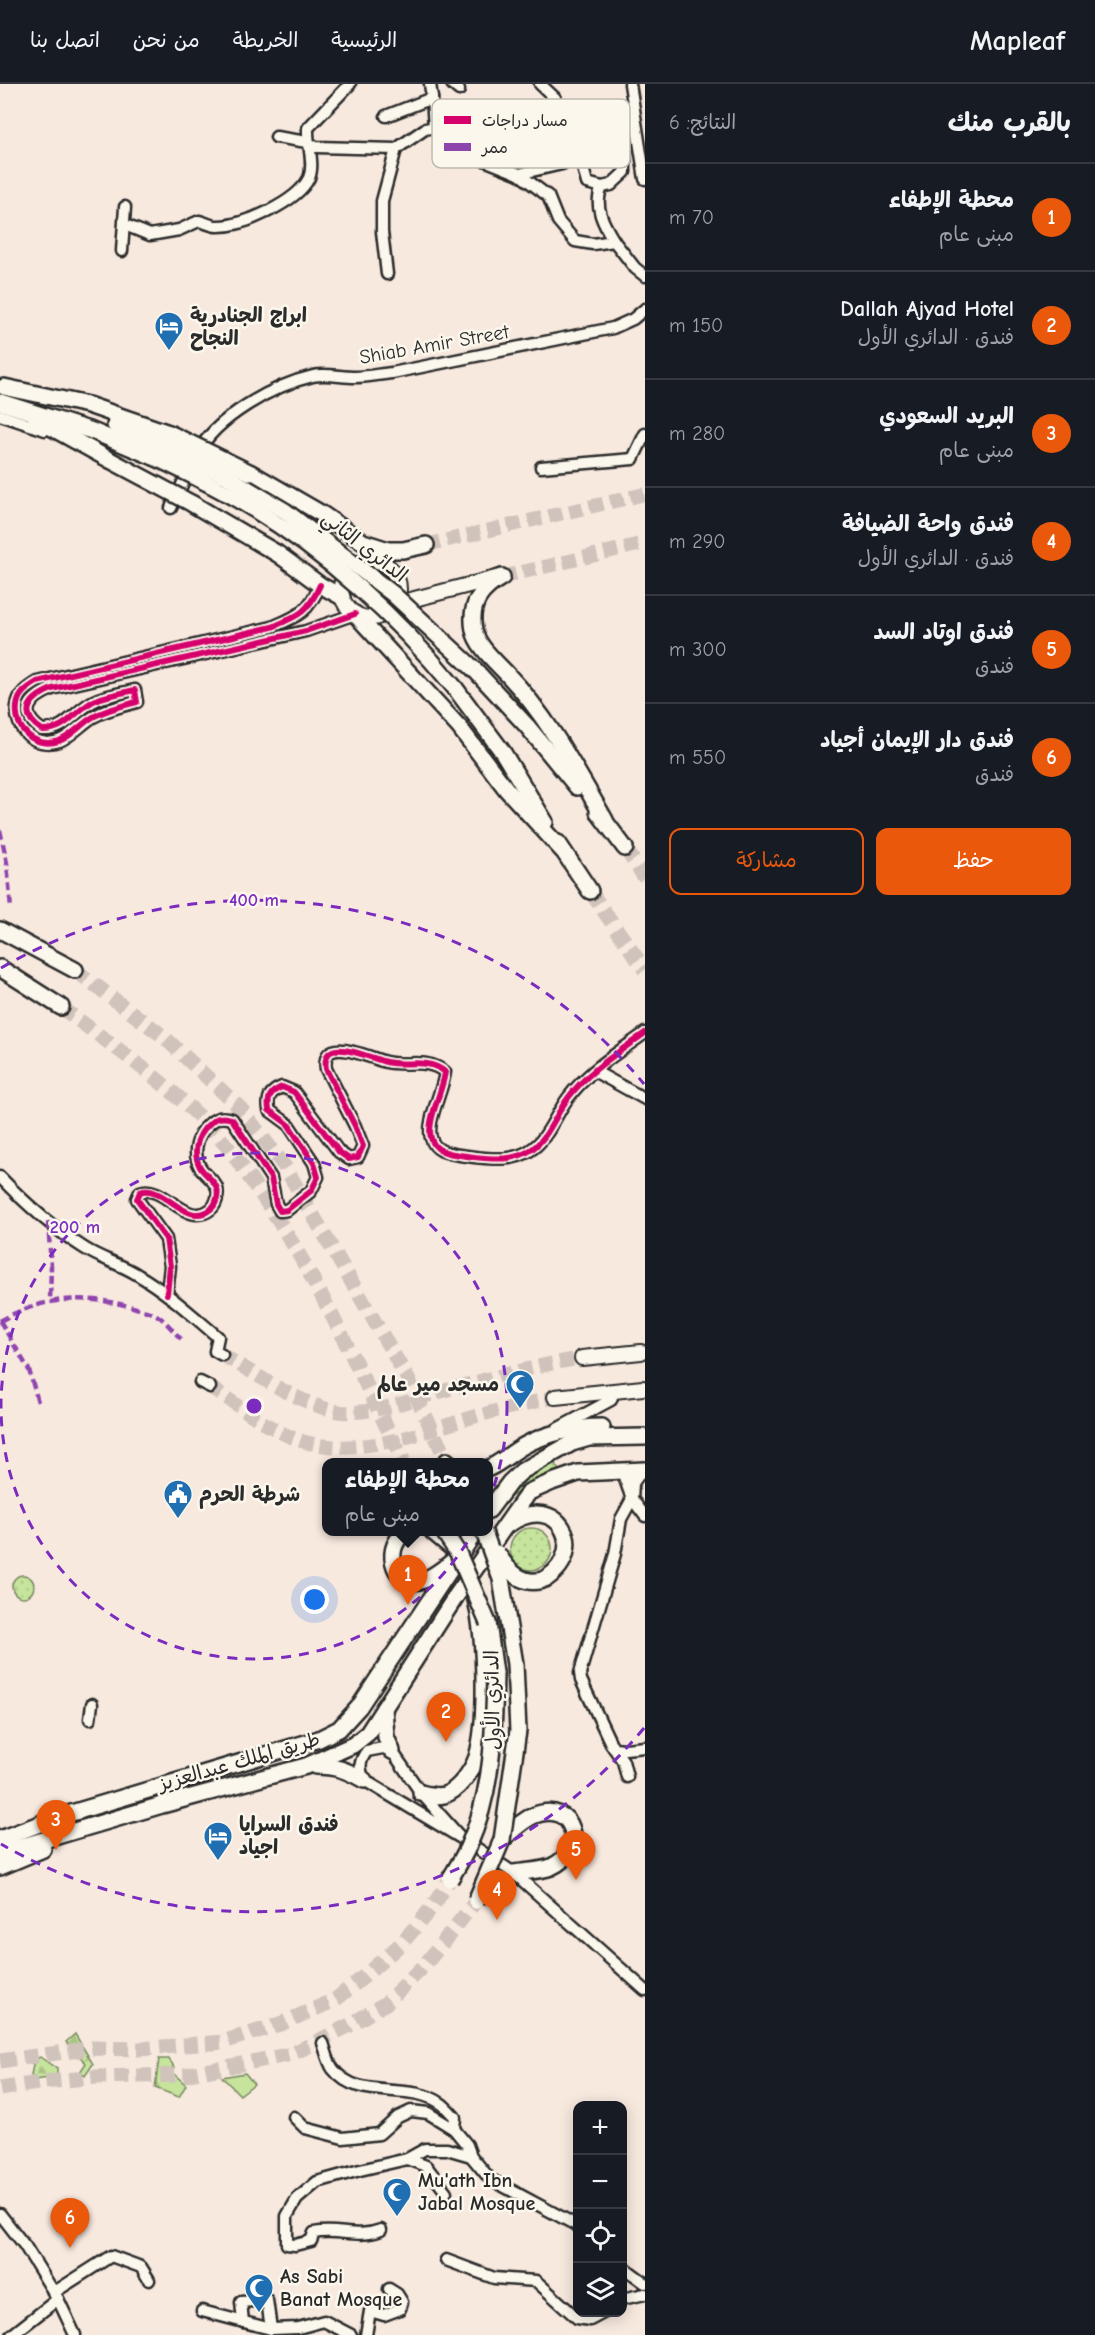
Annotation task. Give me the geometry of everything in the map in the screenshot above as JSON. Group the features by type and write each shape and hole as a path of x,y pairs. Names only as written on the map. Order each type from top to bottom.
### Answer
{"highway":[{"path":"4,395 68,438 191,502 278,554 320,585 342,597"},
{"path":"4,395 88,405 162,445 251,473 314,509 363,542 388,550 403,550 426,545"},
{"name":"الدائري الثاني","path":"4,395 92,431 162,445 236,481 285,511 393,594 474,670 527,726 625,848"},
{"name":"الدائري الثاني","path":"162,445 209,483 250,506 317,554 377,605 425,652 502,751 562,850 590,891"},
{"path":"502,577 480,593 473,613 477,640 522,690 555,734 604,820"},
{"path":"355,614 459,727 507,790 562,850"},
{"path":"0,930 75,970"},
{"path":"0,968 61,1007"},
{"path":"493,1466 523,1447 547,1436 571,1430 593,1427 632,1428 645,1436"},
{"path":"493,1505 510,1482 522,1471 572,1443 589,1438 645,1436"},
{"name":"طريق الملك عبدالعزيز","path":"4,1860 98,1824 306,1766 353,1745 368,1733 393,1691 529,1492 578,1473 645,1470"},
{"path":"486,1536 514,1576 527,1581 541,1581 559,1569 567,1545 565,1532 549,1516 538,1512 522,1515 502,1529"},
{"path":"403,1536 396,1542 392,1551 395,1570 403,1578 412,1581 423,1581 459,1554"},
{"name":"الدائري الأول","path":"441,1536 459,1554 472,1586 483,1620 495,1673 491,1762 482,1806 468,1847 450,1879"},
{"name":"طريق الملك عبدالعزيز","path":"0,1839 58,1817 319,1739 339,1729 359,1707 472,1536"},
{"name":"الدائري الأول","path":"476,1900 502,1840 518,1731 515,1664 501,1579 485,1536"},
{"path":"421,1793 435,1796 446,1795 457,1788 476,1758 483,1714 483,1620"},
{"path":"377,1680 393,1691"},
{"path":"384,1708 386,1737 392,1751"},
{"path":"306,1766 334,1766 348,1770 364,1780"},
{"path":"502,1840 534,1815 552,1812 562,1816 569,1823 575,1838 569,1852 558,1863 549,1868 514,1873"},
{"path":"0,1829 58,1817"}],"main road":[{"path":"426,545 378,561 369,560 352,566 342,580 342,597 349,609 355,614 372,618 381,615 395,604 502,577"},
{"path":"378,561 392,570 397,578 399,587 395,604"},
{"path":"582,1358 641,1352"},
{"path":"555,1397 643,1388"}],"street":[{"path":"125,225 150,235 179,230 199,221 216,226 243,222 296,195 309,177 311,158 307,142 308,128 350,84"},
{"path":"386,116 432,99 430,84"},
{"path":"540,84 555,99"},
{"path":"630,84 645,179"},
{"path":"276,137 307,142 316,147 396,149 425,129 432,127"},
{"path":"387,274 382,232 382,201 396,149"},
{"path":"504,168 519,174 548,196 558,221 575,241 593,244 614,241"},
{"path":"519,174 545,168"},
{"path":"583,168 587,183 602,187 611,185 625,172 625,168"},
{"path":"602,187 599,194 599,207 604,225 635,268 645,276"},
{"path":"122,251 125,207"},
{"name":"Shiab Amir Street","path":"171,508 204,440 220,426 278,387 316,376 355,377 392,373 613,328 633,319 645,309"},
{"path":"0,415 68,438"},
{"path":"541,468 633,459 645,434"},
{"path":"320,585 311,604 301,614 272,627 37,682 22,692 17,704 21,729 31,738 57,742 71,735 92,717 137,702 135,690 98,699 81,708 61,727 42,730 33,724 30,704 36,696 52,689 306,631 355,614"},
{"path":"167,1294 169,1249 166,1239 137,1198 140,1192 153,1190 190,1214 203,1213 212,1209 217,1199 217,1188 200,1167 196,1156 196,1146 202,1131 214,1119 223,1116 232,1119 271,1178 276,1204 280,1211 287,1210 311,1191 318,1177 314,1163 288,1124 269,1110 267,1100 271,1092 282,1087 294,1092 339,1152 349,1159 357,1157 363,1146 326,1069 325,1063 328,1055 337,1050 352,1050 386,1062 435,1064 445,1072 444,1085 430,1128 431,1141 443,1153 503,1160 530,1153 544,1138 568,1097 594,1071 645,1033"},
{"path":"594,1071 645,1099"},
{"path":"0,1177 16,1194 85,1249 137,1274 167,1294 218,1337 219,1353"},
{"path":"547,1436 560,1426 611,1400 614,1390"},
{"path":"627,1777 623,1761 614,1748 581,1680 580,1673 615,1554 621,1519 632,1498 633,1483 645,1470"},
{"path":"622,1471 632,1498 645,1516"},
{"path":"90,1719 92,1704"},
{"path":"614,1748 645,1747"},
{"path":"461,1838 421,1793 392,1751 383,1748 367,1751 362,1757 359,1768 364,1780 461,1838 514,1873 645,1990"},
{"path":"0,1875 4,1860"},
{"path":"323,2043 331,2067 342,2079 367,2090 394,2090 418,2094 441,2103 455,2117 454,2129"},
{"path":"294,2116 305,2128 343,2138 379,2134 398,2117 411,2111 428,2113 454,2129 467,2145 471,2156 490,2179 573,2223"},
{"path":"381,2230 354,2235 328,2230 314,2234 311,2241 295,2245 287,2244 287,2216 297,2199 317,2182 360,2169 407,2159 425,2149 447,2149 471,2156"},
{"path":"407,2159 426,2166 446,2192"},
{"path":"0,2214 25,2246 75,2335"},
{"path":"12,2335 55,2296 111,2256 141,2266 148,2280"},
{"path":"446,2260 494,2278 536,2281 573,2314"},
{"path":"627,2270 645,2283"},
{"path":"366,2335 370,2311 384,2315 395,2313 400,2309 402,2302 397,2294 389,2289"},
{"path":"627,2298 645,2294"},
{"path":"243,2322 242,2302 267,2300 271,2329"},
{"path":"202,2311 271,2329 291,2329 324,2320 351,2335"},
{"path":"576,2317 590,2320 596,2317"}],"green space":[{"path":"554,1462 559,1471 507,1499 529,1476"},
{"path":"531,1528 539,1529 546,1534 551,1541 551,1557 546,1564 539,1569 531,1570 523,1569 516,1564 511,1557 510,1549 511,1541 516,1534 523,1529"},
{"path":"23,1575 31,1578 34,1586 31,1594 23,1597 15,1594 12,1586 15,1578"},
{"path":"75,2034 93,2064 85,2076 80,2072 86,2063 66,2042"},
{"path":"40,2057 57,2069 57,2077 34,2080 31,2075 34,2060"},
{"path":"159,2059 169,2059 175,2068 173,2073 186,2085 179,2097 155,2088"},
{"path":"245,2073 254,2084 240,2095 222,2077"}],"tunnel":[{"path":"426,545 645,494"},
{"path":"502,577 645,543"},
{"path":"625,848 645,878"},
{"path":"590,891 645,970"},
{"path":"75,970 164,1037 241,1109 285,1167 408,1379 446,1458"},
{"path":"61,1007 175,1094 209,1126 233,1154 297,1250 402,1458"},
{"path":"222,1355 296,1397 342,1412 389,1407 508,1374 582,1358"},
{"path":"210,1387 256,1418 293,1438 328,1446 350,1447 395,1440 484,1414 555,1397"},
{"path":"0,2061 93,2048 139,2049 223,2042 283,2023 335,2000 361,1979 402,1943 433,1906 450,1879"},
{"path":"0,2089 96,2077 185,2075 292,2054 350,2025 386,2003 423,1967 476,1901"}],"marked path":[{"path":"0,830 7,863 11,909"},
{"path":"48,1221 51,1266 50,1301"},
{"path":"0,1321 33,1306 83,1299 118,1304 153,1313 181,1339"},
{"path":"0,1321 29,1370 38,1402"}],"cycle path":[{"path":"320,585 306,608 289,620 272,627 37,682 19,698 17,706 19,722 34,740 50,743 59,741 98,714 137,702 135,690 102,698 90,703 58,727 42,730 30,718 29,707 38,697 52,689 306,631 355,614"},
{"path":"167,1294 170,1266 166,1239 137,1199 140,1192 149,1191 193,1214 202,1214 213,1207 216,1202 217,1188 200,1167 196,1150 201,1134 214,1120 222,1117 232,1119 271,1178 276,1204 280,1211 287,1210 311,1191 318,1177 314,1163 288,1124 269,1110 269,1098 275,1091 282,1087 294,1092 339,1152 349,1159 358,1157 363,1146 326,1069 326,1058 331,1052 348,1050 386,1062 438,1067 445,1072 431,1123 433,1143 442,1151 495,1159 526,1153 536,1146 576,1088 604,1062 645,1033"}],"place":[{"name":"ابراج الجنادرية النجاح","path":"169,352"},
{"name":"مسجد مير عالم","path":"520,1410"},
{"name":"شرطة الحرم","path":"178,1520"},
{"name":"محطة الإطفاء","path":"408,1605"},
{"name":"Dallah Ajyad Hotel","path":"446,1742"},
{"name":"البريد السعودي","path":"56,1850"},
{"name":"فندق السرايا اجياد","path":"218,1862"},
{"name":"فندق اوتاد السد","path":"576,1880"},
{"name":"فندق واحة الضيافة","path":"497,1920"},
{"name":"Mu'ath Ibn Jabal Mosque","path":"397,2218"},
{"name":"فندق دار الإيمان أجياد","path":"70,2248"},
{"name":"As Sabi Banat Mosque","path":"259,2314"}]}
